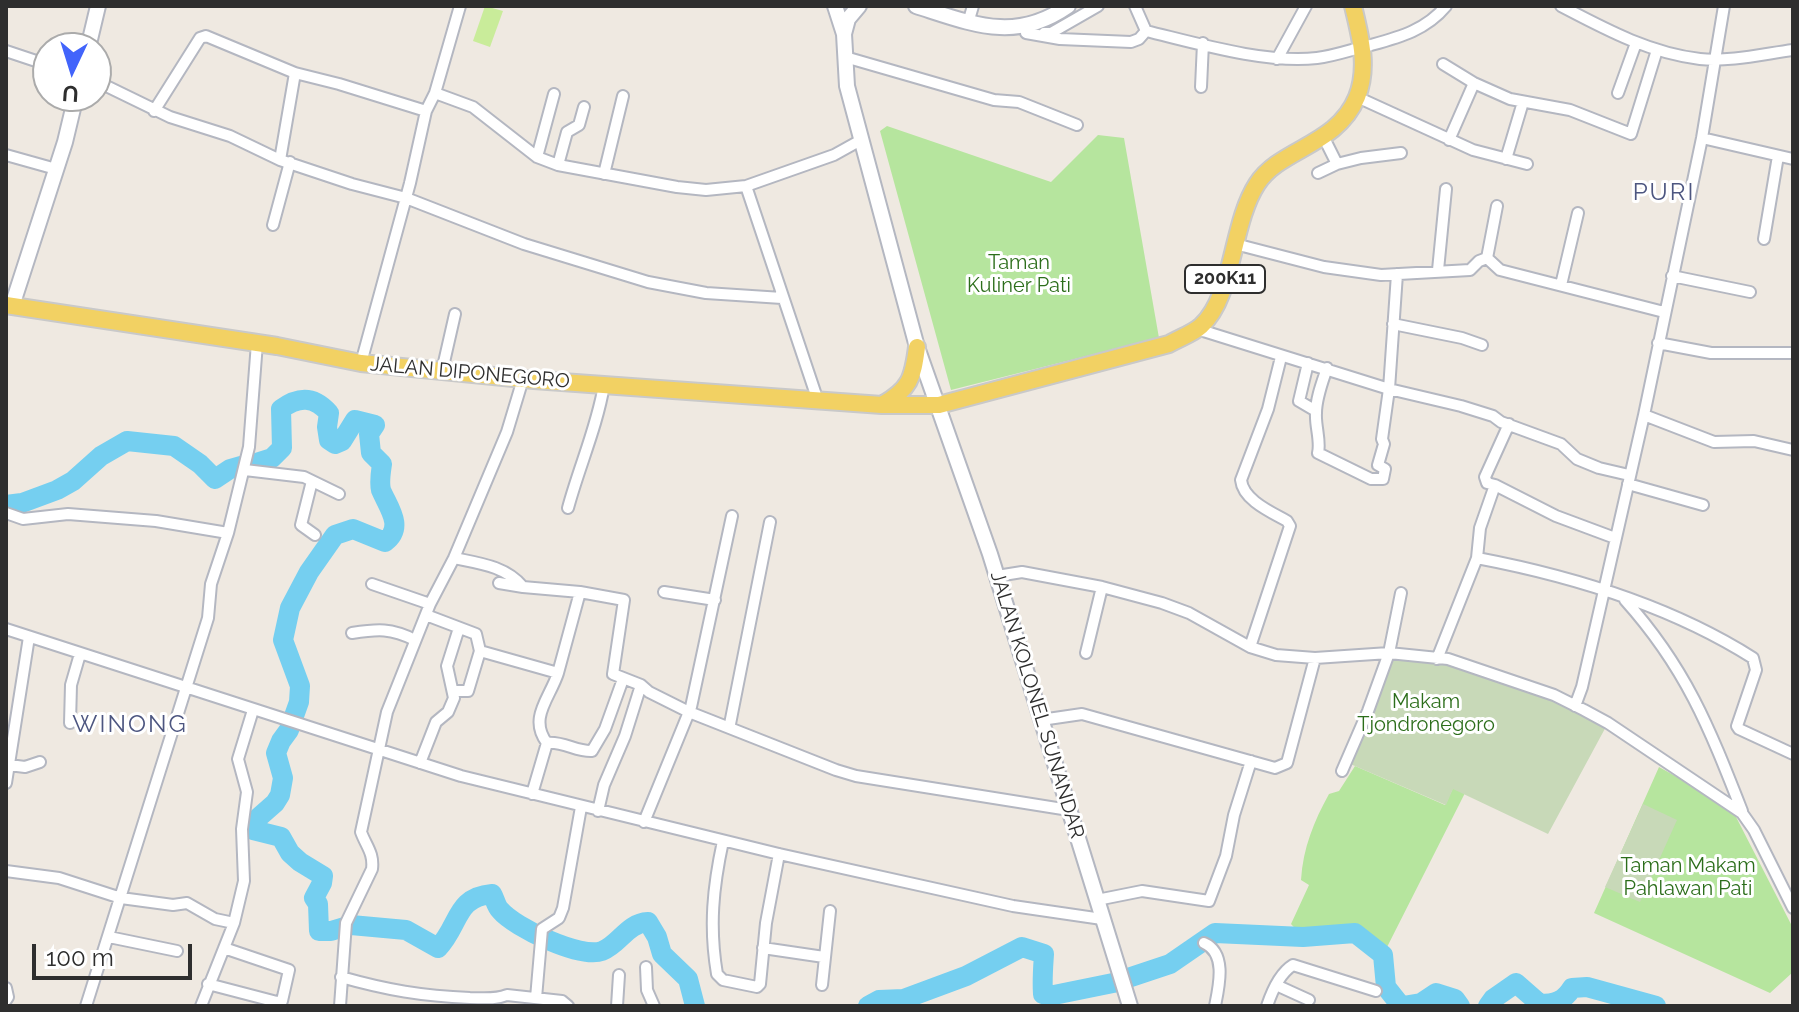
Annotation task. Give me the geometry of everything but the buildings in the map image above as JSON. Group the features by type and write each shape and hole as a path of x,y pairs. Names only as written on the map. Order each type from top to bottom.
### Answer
{"main road":[{"path":"92,32 98,6"},
{"name":"JALAN KOLONEL SUNANDAR","path":"835,6 844,34 847,86 917,347 997,576 1130,1006"},
{"path":"844,34 848,19 859,6"},
{"path":"916,6 994,33 1026,33 1047,27 1079,6"},
{"path":"968,23 1029,26 1043,22 1068,6"},
{"name":"200K11","path":"1197,329 1215,307 1243,210 1261,178 1270,169 1324,138 1344,117 1357,97 1363,47 1353,6"},
{"path":"9,306 56,169 72,112"},
{"name":"JALAN DIPONEGORO","path":"9,306 257,343 361,363 523,379 882,405 939,405 1169,344 1197,329"},
{"path":"882,405 908,386 914,371 917,347"}],"street":[{"path":"361,363 426,111 435,93 460,6"},
{"path":"968,23 973,6"},
{"path":"1026,33 1051,33 1098,6"},
{"path":"1135,6 1146,31"},
{"path":"1277,59 1306,6"},
{"path":"1146,31 1277,59 1318,58 1420,29 1435,19 1446,6"},
{"path":"1561,6 1636,43 1700,59 1793,50"},
{"path":"1575,706 1582,687 1644,415 1702,138 1724,6"},
{"path":"1026,33 1060,39 1131,42 1146,31"},
{"path":"154,111 200,38 206,36 295,73 426,111"},
{"path":"1201,87 1203,43"},
{"path":"1618,93 1636,43"},
{"path":"1443,64 1474,83 1510,99 1570,110 1631,134 1657,50"},
{"path":"6,51 32,60"},
{"path":"845,57 994,100 1019,102 1077,125"},
{"path":"273,225 285,161 295,73"},
{"path":"1449,140 1474,83"},
{"path":"112,89 154,111 230,136 285,161 352,184 406,198 524,244 648,282 706,293 782,298"},
{"path":"435,93 473,107 537,157 558,165 706,190 746,186 834,155 861,140"},
{"path":"537,157 554,94"},
{"path":"604,174 623,96"},
{"path":"1357,97 1449,140 1527,164"},
{"path":"1506,159 1523,102"},
{"path":"558,165 567,132 579,125 584,107"},
{"path":"1324,138 1337,164"},
{"path":"1702,138 1793,159"},
{"path":"1318,173 1361,158 1401,153"},
{"path":"6,155 56,169"},
{"path":"1764,239 1778,156"},
{"path":"746,186 818,401"},
{"path":"1438,270 1446,189"},
{"path":"1487,258 1497,206"},
{"path":"1561,285 1578,213"},
{"path":"1235,244 1324,267 1381,275 1470,270 1487,258"},
{"path":"1487,258 1500,270 1664,312"},
{"path":"1327,368 1316,411 1318,453 1371,479 1383,479 1385,469 1378,465 1384,444 1397,274"},
{"path":"1672,276 1750,292"},
{"path":"442,371 455,314"},
{"path":"1393,324 1482,345"},
{"path":"1197,329 1389,389 1461,406 1561,444 1577,459 1703,505"},
{"path":"86,1006 208,618 211,584 245,470 257,343"},
{"path":"1658,343 1711,353 1793,353"},
{"path":"1250,647 1290,526 1254,501 1242,489 1241,480 1268,409 1281,357"},
{"path":"1308,363 1299,401 1316,411"},
{"path":"340,1006 345,926 372,869 373,859 361,832 387,712 415,640 454,558 507,432 523,379"},
{"path":"568,508 579,466 599,414 604,385"},
{"path":"1644,415 1714,442 1754,441 1793,450"},
{"path":"1509,424 1485,477 1487,483 1556,516 1615,538"},
{"path":"245,470 312,481 339,494"},
{"path":"312,481 301,525 315,535"},
{"path":"1437,659 1477,558 1480,528 1495,485"},
{"path":"6,513 23,519 68,514 156,521 228,533"},
{"path":"644,822 690,710 732,516"},
{"path":"730,724 770,522"},
{"path":"454,558 492,566 514,577 523,587"},
{"path":"1477,558 1622,596 1719,636 1753,658 1756,670 1737,726 1793,754"},
{"path":"997,576 1022,572 1102,587 1162,603 1189,613 1250,647 1276,655 1315,658 1389,653 1448,659 1554,695 1608,723 1742,813"},
{"path":"499,583 624,600 612,672 614,676 641,685 649,692 800,757 856,776 1069,810"},
{"path":"372,584 476,634 480,651 468,691 453,691"},
{"path":"1086,653 1102,587"},
{"path":"547,743 540,733 540,711 558,673 580,592"},
{"path":"664,592 715,600"},
{"path":"1342,771 1389,653 1401,593"},
{"path":"1622,596 1669,654 1695,698 1742,813 1754,830 1793,908"},
{"path":"420,763 436,722 452,705 453,691 447,661 459,628"},
{"path":"6,629 420,763 581,807 1013,906 1102,919"},
{"path":"352,633 396,630 415,640"},
{"path":"6,783 29,637"},
{"path":"480,651 558,673"},
{"path":"70,723 71,685 80,654"},
{"path":"1041,720 1082,714 1275,768 1287,763 1315,658"},
{"path":"547,743 562,743 592,751 605,729 623,679"},
{"path":"598,811 604,785 625,736 641,685"},
{"path":"201,1006 234,923 244,881 242,829 247,792 238,759 253,710"},
{"path":"532,794 547,743"},
{"path":"1097,900 1142,891 1209,901 1226,856 1234,815 1251,761"},
{"path":"9,765 25,767 40,762"},
{"path":"536,998 543,927 559,918 563,908 581,807"},
{"path":"723,841 711,915 711,939 717,974 723,980 759,986 779,854"},
{"path":"6,871 59,878 121,898 173,905 187,903 215,919 234,923"},
{"path":"822,985 830,911"},
{"path":"109,937 177,951"},
{"path":"208,984 274,1002 282,1001 289,970 224,948"},
{"path":"763,948 824,957"},
{"path":"1210,948 1220,975 1215,1006"},
{"path":"1267,1006 1276,985 1288,967 1293,965 1376,991"},
{"path":"646,967 647,990 654,1006"},
{"path":"617,1006 619,975"},
{"path":"341,977 431,1001 480,1002 507,995 562,1001 568,1006"},
{"path":"1276,985 1309,1000"}],"green space":[{"path":"485,6 503,11 490,47 473,41"},
{"name":"Taman Kuliner Pati","path":"887,126 1051,182 1098,135 1124,138 1159,338 951,390 880,131"},
{"name":"Makam Tjondronegoro","path":"1389,653 1437,659 1554,695 1608,723 1548,834 1453,789 1446,805 1348,763"},
{"path":"1355,766 1445,805 1453,788 1465,793 1383,955 1355,933 1303,937 1291,924 1309,885 1301,880 1314,825 1329,794 1339,791"},
{"name":"Taman Makam Pahlawan Pati","path":"1659,767 1713,797 1735,815 1793,928 1793,972 1770,993 1594,913"},
{"path":"1643,804 1677,820 1640,902 1605,887"}],"waterway":[{"path":"253,464 272,458 282,448 281,409 300,400 318,403 329,413 329,440 335,444 342,441 355,420 375,425 369,434 371,453 382,464 381,490 394,523 394,530 385,542 353,529 335,535 309,572 290,608 283,640 300,686 299,702 276,753 283,778 280,795 250,825 253,830 281,837 290,853 323,876 314,898 318,904 319,931 351,925 406,930 438,948 464,906 480,896 492,894 497,907 519,925 579,950 602,951 634,926 648,922 662,954 688,979 695,1006"},
{"path":"6,505 22,503 57,490 73,481 101,456 127,441 174,446 215,479 230,469 244,465"},
{"path":"868,1006 879,1000 904,999 966,976 1022,947 1044,954 1043,994 1049,996 1113,983 1170,964 1215,933 1303,937 1355,933 1383,955 1386,987 1401,1006"},
{"path":"1488,1006 1516,983 1540,1004 1559,1001 1572,988 1587,987 1656,1006"},
{"path":"1403,1006 1421,1003 1436,993 1455,999 1460,1006"}],"district":[{"name":"PURI","path":"1664,193"},
{"name":"WINONG","path":"130,725"}]}
